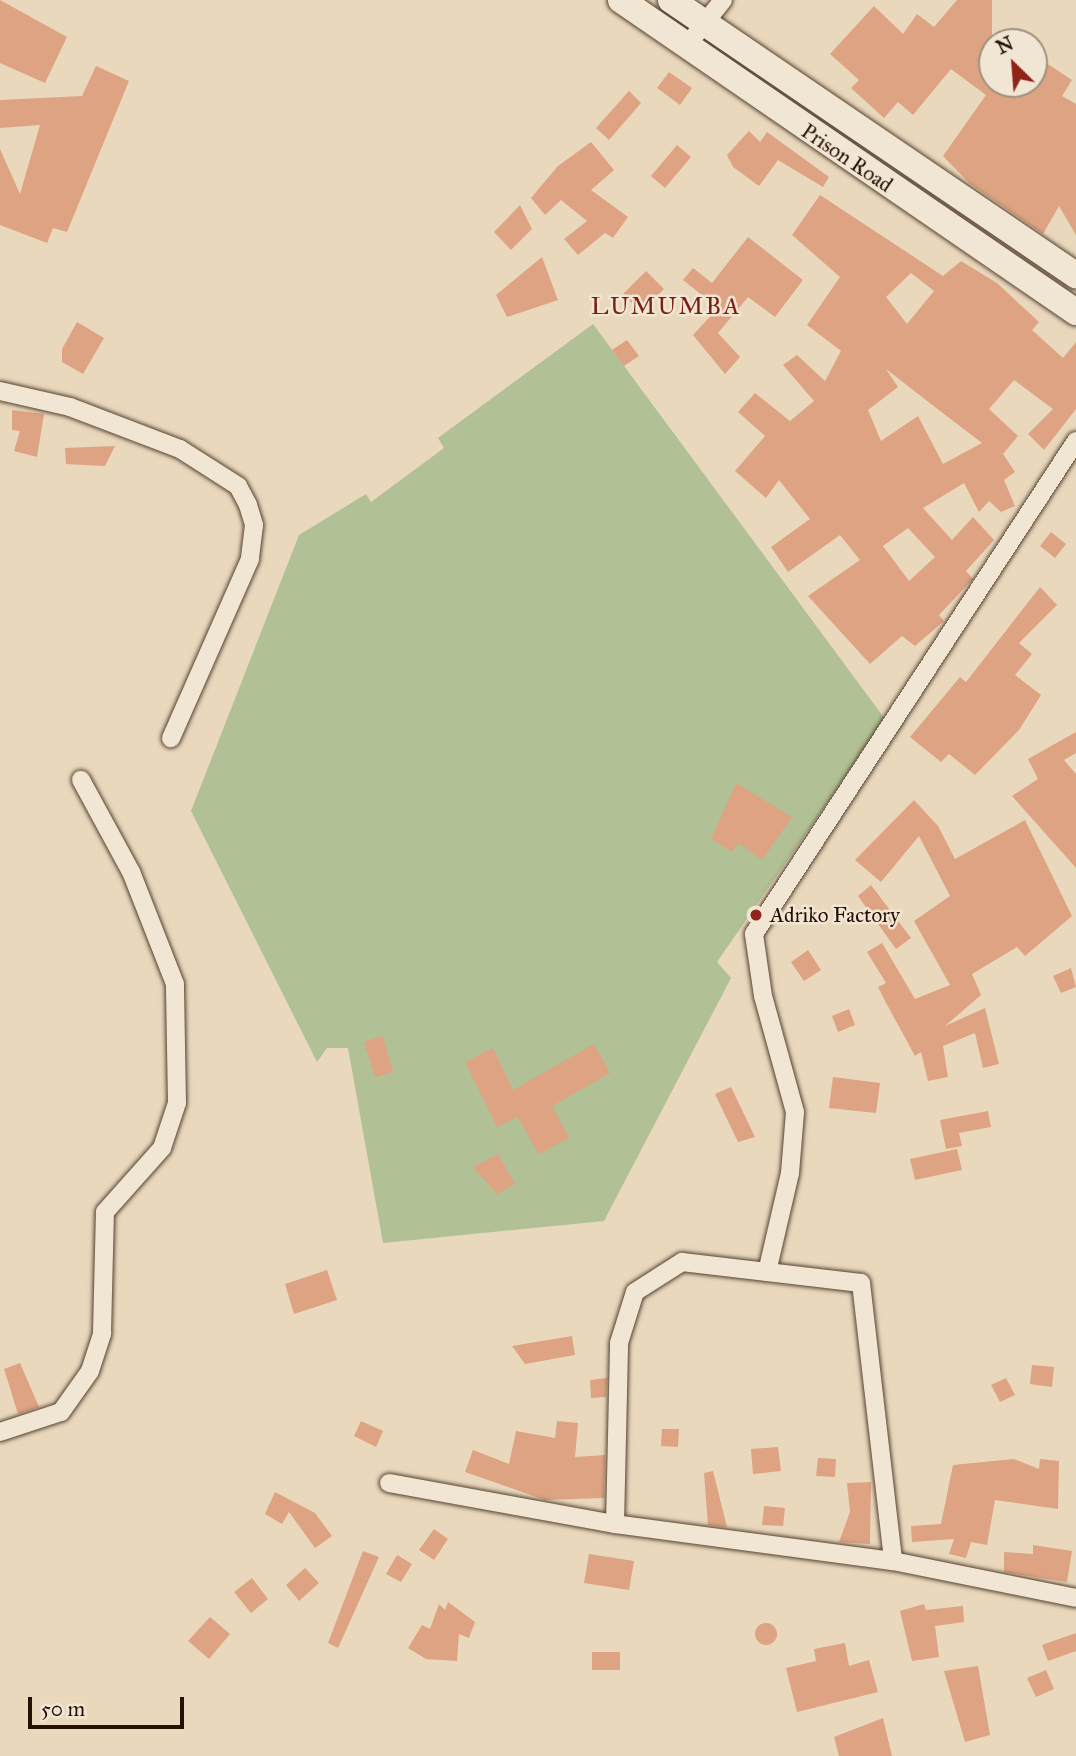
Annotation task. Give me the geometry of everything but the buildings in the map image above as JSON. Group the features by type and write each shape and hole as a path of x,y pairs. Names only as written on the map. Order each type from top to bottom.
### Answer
{"street":[{"name":"Prison Road","path":"621,0 685,48 1066,305"},
{"name":"Prison Road","path":"671,0 1075,272"},
{"path":"685,48 723,0"},
{"path":"1066,305 1075,272"},
{"path":"0,391 70,407 180,449 238,486 248,505 254,525 250,559 172,738"},
{"path":"767,1272 790,1173 794,1112 763,996 754,934 1076,441"},
{"path":"0,1432 61,1412 90,1371 102,1333 105,1212 124,1183 162,1148 177,1103 175,984 131,872 80,780"},
{"path":"615,1524 619,1343 635,1292 682,1262 862,1283 893,1561"},
{"path":"389,1483 615,1524 893,1561 1076,1598"}],"green space":[{"path":"593,324 885,719 717,962 731,978 604,1221 383,1243 348,1048 327,1048 317,1062 191,811 299,535 366,494 371,502 444,448 438,438"}],"place":[{"name":"Adriko Factory","path":"756,915"}],"district":[{"name":"LUMUMBA","path":"666,307"}]}
